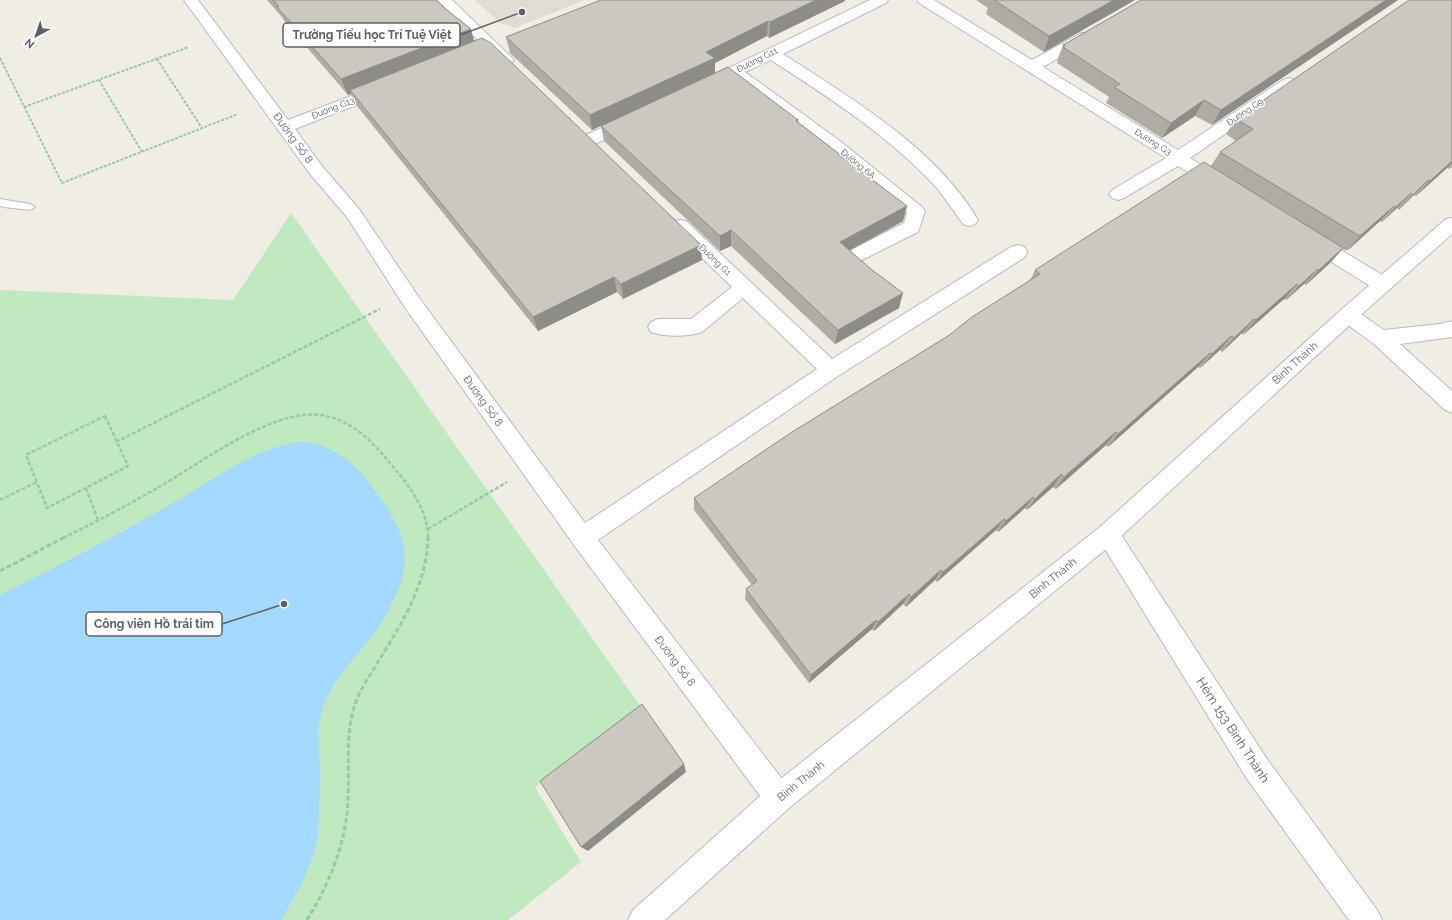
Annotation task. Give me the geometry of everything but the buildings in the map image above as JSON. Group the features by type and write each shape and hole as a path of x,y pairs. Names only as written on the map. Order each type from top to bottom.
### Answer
{"street":[{"name":"Đường Số 8","path":"191,0 316,170 353,213 413,304 582,538 779,798"},
{"path":"444,0 520,74"},
{"name":"Đường G11","path":"694,91 735,72 771,52 881,0"},
{"name":"Đường G3","path":"924,0 1231,190"},
{"path":"1032,67 1100,28"},
{"path":"771,52 836,95 907,151 943,184 969,220"},
{"name":"Đường 6A","path":"735,72 834,145 916,211 912,227 856,256"},
{"name":"Đường G9","path":"1118,194 1178,158 1301,74"},
{"name":"Đường G13","path":"285,127 396,84"},
{"path":"589,140 645,114"},
{"name":"Đường G1","path":"669,216 830,370"},
{"name":"Bình Thành","path":"643,920 779,798 1108,534 1382,284 1452,224"},
{"path":"1297,231 1382,284"},
{"path":"582,538 830,370 1018,252"},
{"path":"658,327 695,327 744,287"},
{"path":"1348,315 1381,338 1452,404"},
{"path":"1381,338 1440,332 1452,329"},
{"name":"Hẻm 153 Bình Thành","path":"1108,534 1257,769 1367,920"}],"lane":[{"path":"0,202 4,204 30,207"}],"path":[{"path":"24,107 189,47"},
{"path":"0,58 62,183 238,114"},
{"path":"157,59 202,128"},
{"path":"99,80 142,152"},
{"path":"116,442 380,309"},
{"path":"0,570 98,520 247,436 285,420 303,415 320,415 334,418 350,426 368,440 388,460 405,482 420,506 428,530 427,551 414,598 358,698 352,720 347,814 340,847 331,876 307,920"},
{"path":"105,416 128,466 47,508 36,482 26,456 105,416"},
{"path":"0,500 36,482"},
{"path":"428,530 507,482"},
{"path":"86,488 98,520"}],"shaded area":[{"path":"475,0 585,0 515,28 500,23"}],"green space":[{"path":"291,213 641,707 535,787 581,862 508,920 0,920 0,290 233,300"}],"water":[{"path":"303,441 314,443 335,452 361,473 384,504 397,525 404,547 405,558 404,570 397,594 379,627 336,682 325,702 321,714 318,735 320,771 319,818 316,846 304,879 281,920 0,920 0,595 136,524 254,456 269,450"}],"place":[{"name":"Trường Tiểu học Trí Tuệ Việt","path":"522,12"},
{"name":"Công viên Hồ trái tim","path":"284,604"}]}
